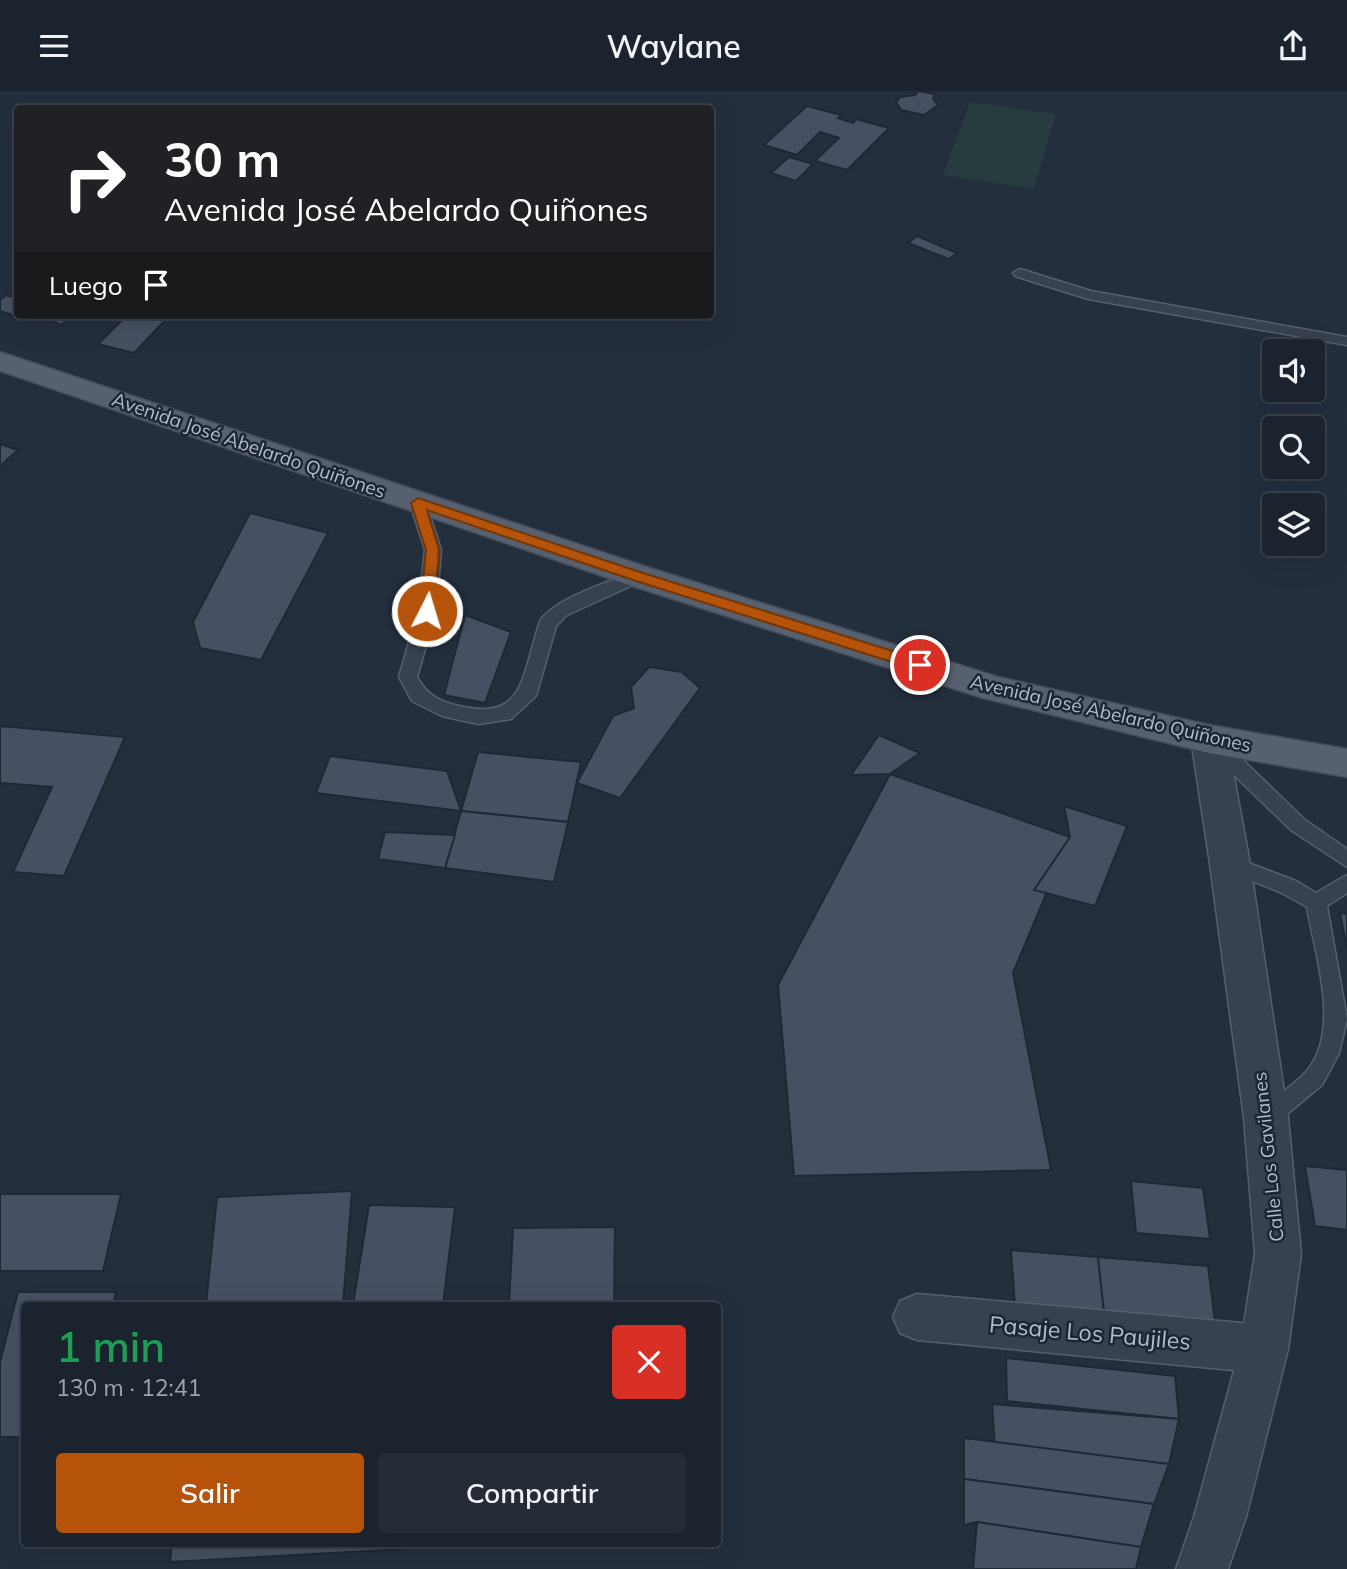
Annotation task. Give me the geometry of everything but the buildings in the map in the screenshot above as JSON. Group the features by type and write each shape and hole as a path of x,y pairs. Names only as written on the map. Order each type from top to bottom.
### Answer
{"main road":[{"name":"Avenida José Abelardo Quiñones","path":"0,361 638,576 996,689 1209,739 1347,763"}],"street":[{"name":"Calle Los Gavilanes","path":"1202,1569 1220,1517 1264,1349 1278,1254 1266,1118 1230,864 1209,739"},
{"name":"Pasaje Los Paujiles","path":"917,1317 1264,1349"},
{"path":"1220,1517 1231,1569"}],"lane":[{"path":"1020,273 1088,295 1347,341"},
{"path":"418,503 433,550 427,611 408,677 418,696 448,711 478,717 505,714 527,696 548,623 561,611 638,576"},
{"path":"1209,739 1298,825 1347,859"},
{"path":"1230,864 1270,878 1316,903"},
{"path":"1316,903 1347,883"},
{"path":"1266,1118 1314,1078 1328,1053 1336,1017 1316,903"}],"green space":[{"path":"970,102 1056,114 1034,189 943,175"}],"route":[{"path":"427,611 433,550 418,503 920,665"}]}
